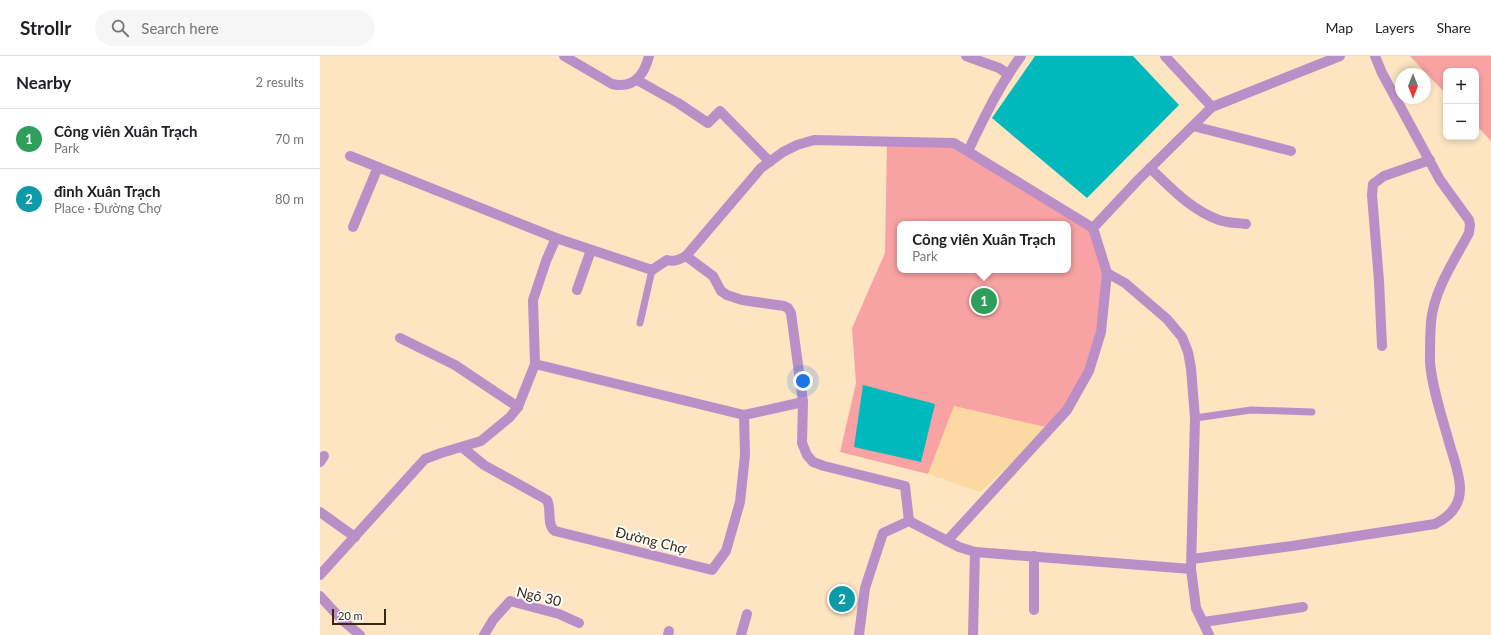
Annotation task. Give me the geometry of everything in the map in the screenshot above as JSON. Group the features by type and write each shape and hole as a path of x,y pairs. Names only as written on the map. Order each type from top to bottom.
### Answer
{"street":[{"path":"564,56 612,84 620,86 637,80 646,66 649,56"},
{"path":"966,56 999,68 1008,74"},
{"path":"968,151 985,116 1008,74 1020,56"},
{"path":"1165,56 1212,107"},
{"path":"1092,228 1212,107 1340,56"},
{"path":"1192,559 1292,546 1435,524 1448,517 1457,504 1460,490 1458,475 1439,404 1430,362 1431,322 1438,292 1469,232 1470,225 1469,220 1440,180 1374,56"},
{"path":"637,80 678,103 708,123 720,111 770,162"},
{"path":"1193,126 1291,151"},
{"path":"350,156 556,238 652,270 667,260 679,260 686,256 761,168 783,152 797,145 814,140 954,143 1092,228 1107,273 1101,332 1089,371 1067,410 947,541"},
{"path":"1382,346 1379,281 1372,195 1373,184 1384,176 1430,160"},
{"path":"353,228 378,168"},
{"path":"1150,168 1176,193 1206,214 1220,221 1246,224"},
{"path":"320,575 425,459 482,441 510,417 518,407 535,364 533,300 546,261 556,238"},
{"path":"577,290 591,250"},
{"path":"686,256 713,276 721,291 727,296 788,308 792,313 803,402 802,443 806,455 813,462 824,466 905,486 909,521"},
{"path":"1107,273 1125,283 1167,319 1182,337 1188,352 1192,368 1195,418 1192,569 1196,608 1209,635"},
{"path":"400,338 455,365 518,407"},
{"path":"535,364 744,415 803,402"},
{"name":"Đường Chợ","path":"463,448 484,465 547,500 550,512 550,525 555,531 712,570 726,551 740,502 745,455 744,415"},
{"path":"320,512 355,537"},
{"path":"909,521 959,547 975,552 1192,569"},
{"path":"859,635 865,588 884,533 909,521"},
{"path":"973,635 975,552"},
{"path":"1034,556 1034,610"},
{"path":"320,596 341,619 360,635"},
{"name":"Ngõ 30","path":"484,635 493,620 510,601 559,614 579,623"},
{"path":"1204,622 1303,607"},
{"path":"741,635 747,614"}],"lane":[{"path":"640,323 652,270"},
{"path":"1195,418 1251,410 1312,412"}],"shaded area":[{"path":"1410,56 1491,56 1491,141 1479,128 1479,68 1443,68 1443,91 1431,78 1431,68 1421,68"},
{"path":"887,142 954,143 1093,228 1107,273 1089,371 1050,428 954,406 928,474 840,452 856,383 852,328 885,253"},
{"path":"954,406 1050,428 980,492 928,474"}],"water":[{"path":"1035,56 1133,56 1179,105 1087,198 992,118"},
{"path":"863,385 935,404 921,462 854,447"}],"place":[{"name":"Công viên Xuân Trạch","path":"984,301"},
{"name":"đình Xuân Trạch","path":"842,599"}]}
